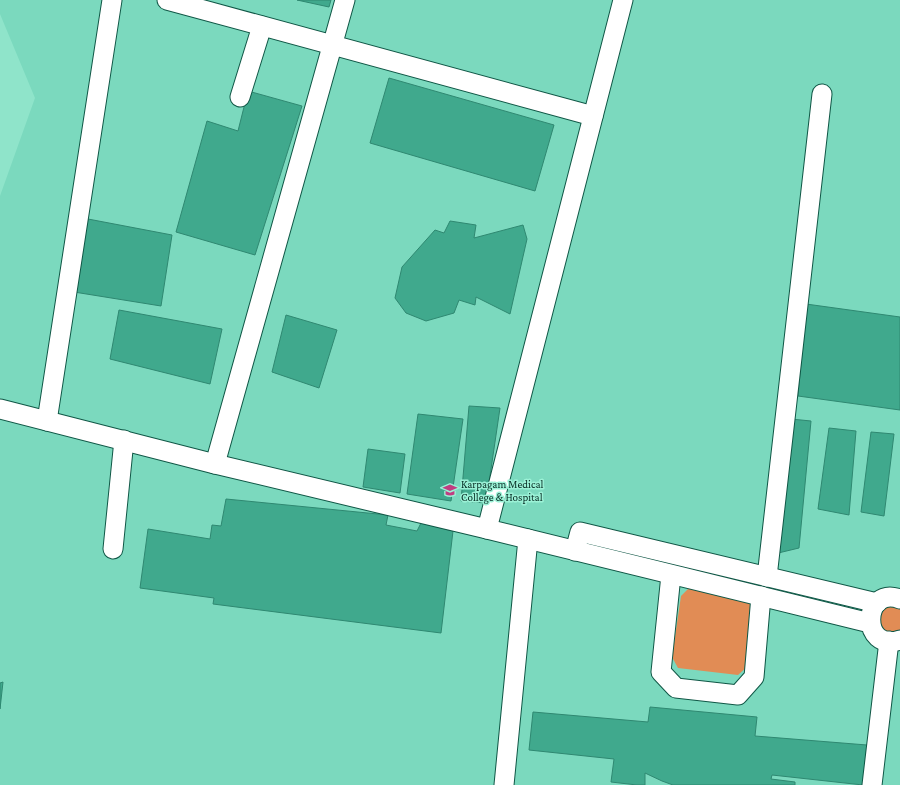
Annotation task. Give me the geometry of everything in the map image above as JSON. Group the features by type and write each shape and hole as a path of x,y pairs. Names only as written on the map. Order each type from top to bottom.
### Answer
{"street":[{"path":"47,421 112,0"},
{"path":"167,0 593,116"},
{"path":"215,464 345,0"},
{"path":"487,529 623,0"},
{"path":"240,98 262,26"},
{"path":"767,577 822,94"},
{"path":"0,409 215,464 575,550 671,575 870,623"},
{"path":"113,549 124,440"},
{"path":"575,550 580,532 877,603"},
{"path":"504,785 528,539"},
{"path":"671,575 661,672 676,688 738,695 754,677 761,596"},
{"path":"872,785 894,641 882,639 876,635 872,630 870,616 872,609 877,603 890,597 900,599"}],"shaded area":[{"name":"Karpagam Medical College & Hospital","path":"0,0 900,0 900,785 0,785 0,196 35,98 0,14"},
{"path":"698,587 746,598 754,605 748,666 738,675 678,668 672,657 681,596 688,589"},
{"path":"885,607 900,607 900,632 892,635 880,628 879,614"}],"building":[{"path":"297,0 331,0 329,7"},
{"path":"389,78 554,125 535,191 370,143"},
{"path":"248,91 302,106 255,255 176,232 207,121 238,131"},
{"path":"88,219 172,235 161,306 74,292"},
{"path":"450,221 476,225 474,238 523,225 527,239 510,314 476,297 475,305 459,300 454,313 426,321 406,313 395,298 402,267 435,230 444,233"},
{"path":"806,304 900,317 900,410 798,396"},
{"path":"119,310 222,329 210,384 110,359"},
{"path":"286,315 337,330 319,388 272,372"},
{"path":"469,406 500,408 486,503 461,501"},
{"path":"418,414 463,419 451,501 407,494"},
{"path":"791,419 811,421 799,548 774,554"},
{"path":"829,428 856,431 849,515 818,509"},
{"path":"871,432 894,434 884,516 861,512"},
{"path":"368,449 405,454 400,493 363,487"},
{"path":"226,499 388,515 386,525 417,531 421,523 453,531 441,633 213,604 214,598 140,588 148,529 210,539 212,525 221,526"},
{"path":"3,682 0,709 0,683"},
{"path":"650,707 757,717 755,736 867,745 863,785 772,775 771,779 795,782 795,785 673,785 645,773 645,785 637,785 611,782 614,759 529,750 533,712 648,722"}],"place":[{"name":"Karpagam Medical College & Hospital","path":"450,490"}]}
